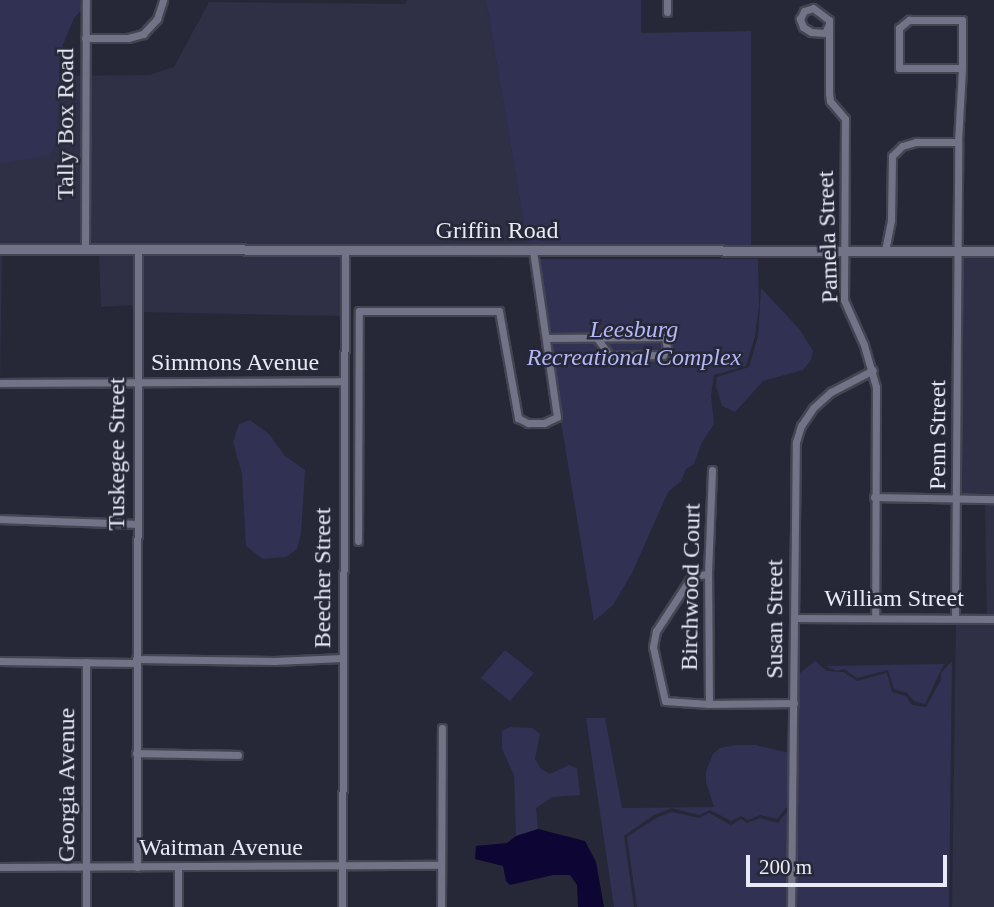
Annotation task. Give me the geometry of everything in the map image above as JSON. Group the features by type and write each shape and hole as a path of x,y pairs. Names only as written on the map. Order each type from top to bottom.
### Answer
{"street":[{"name":"Tally Box Road","path":"85,248 86,0"},
{"path":"85,38 128,38 143,34 157,19 163,0"},
{"path":"667,0 667,12"},
{"name":"Penn Street","path":"955,618 958,142 962,68 962,20 909,20 899,28 899,68 962,68"},
{"name":"Pamela Street","path":"829,24 830,101 845,119 843,251 846,307 873,370 876,387 875,618"},
{"path":"885,251 891,220 892,156 902,146 916,142 958,142"},
{"name":"Tuskegee Street","path":"137,867 138,248"},
{"name":"Griffin Road","path":"0,249 994,251"},
{"name":"Beecher Street","path":"342,907 345,250"},
{"path":"358,541 359,311 499,311 518,418 528,423 544,423 557,417 533,251"},
{"path":"546,338 665,337 667,348 663,355 610,356 597,338"},
{"name":"Susan Street","path":"791,907 797,436 806,416 821,400 873,370"},
{"name":"Simmons Avenue","path":"0,383 343,381"},
{"name":"Birchwood Court","path":"709,704 708,574 712,470"},
{"path":"874,497 994,499"},
{"path":"0,520 136,524"},
{"path":"708,574 691,576 656,631 653,647 665,701 709,704 794,703"},
{"name":"William Street","path":"794,618 994,619"},
{"path":"0,661 274,661 343,658"},
{"name":"Georgia Avenue","path":"86,662 86,907"},
{"path":"441,907 442,728"},
{"path":"136,753 237,755"},
{"name":"Waitman Avenue","path":"0,867 441,864"},
{"path":"178,867 178,907"}],"shaded area":[{"path":"407,0 486,0 528,247 0,245 0,163 57,141 58,76 149,75 174,67 209,2 406,4"},
{"path":"0,253 529,255 530,258 342,256 342,316 134,312 131,305 101,307 99,254 2,255 0,387"},
{"path":"956,255 994,255 994,907 952,907 956,624 987,623 985,505 958,501"},
{"path":"538,829 585,841 596,862 604,907 578,907 577,885 570,875 553,875 510,885 506,881 503,866 475,859 476,846 507,843 516,836"}],"green space":[{"path":"0,0 90,0 74,18 60,52 57,141 50,155 0,163"},
{"path":"486,0 641,0 641,33 751,31 751,248 528,247"},
{"name":"Leesburg Recreational Complex","path":"534,259 758,259 759,306 755,336 746,366 714,375 711,396 714,424 702,442 694,464 686,469 681,481 668,492 632,573 613,605 594,621"},
{"path":"761,288 800,330 813,351 811,360 803,370 763,381 735,412 722,406 716,386 717,377 749,367 758,337"},
{"path":"250,420 269,434 285,456 305,470 301,534 297,549 286,557 263,559 246,546 242,474 233,442 239,424"},
{"path":"505,650 534,673 510,701 481,678"},
{"path":"815,661 827,671 843,672 857,681 887,673 892,692 906,696 912,705 926,707 941,680 941,673 952,661 949,907 637,907 627,837 656,818 672,812 699,818 709,813 731,825 741,819 747,823 760,818 778,823 793,804 794,678"},
{"path":"944,664 925,704 894,689 888,670 857,678 844,669 837,671 826,666"},
{"path":"791,714 790,803 777,819 760,815 748,820 741,816 731,821 710,810 699,815 672,808 654,815 624,836 634,907 614,907 586,718 605,718 622,808 714,807 706,782 706,771 713,754 720,748 736,745 756,745 789,753"},
{"path":"510,727 532,728 540,734 535,759 541,769 550,774 569,765 577,768 580,795 552,797 536,808 538,829 516,836 514,775 502,749 502,731"}]}
